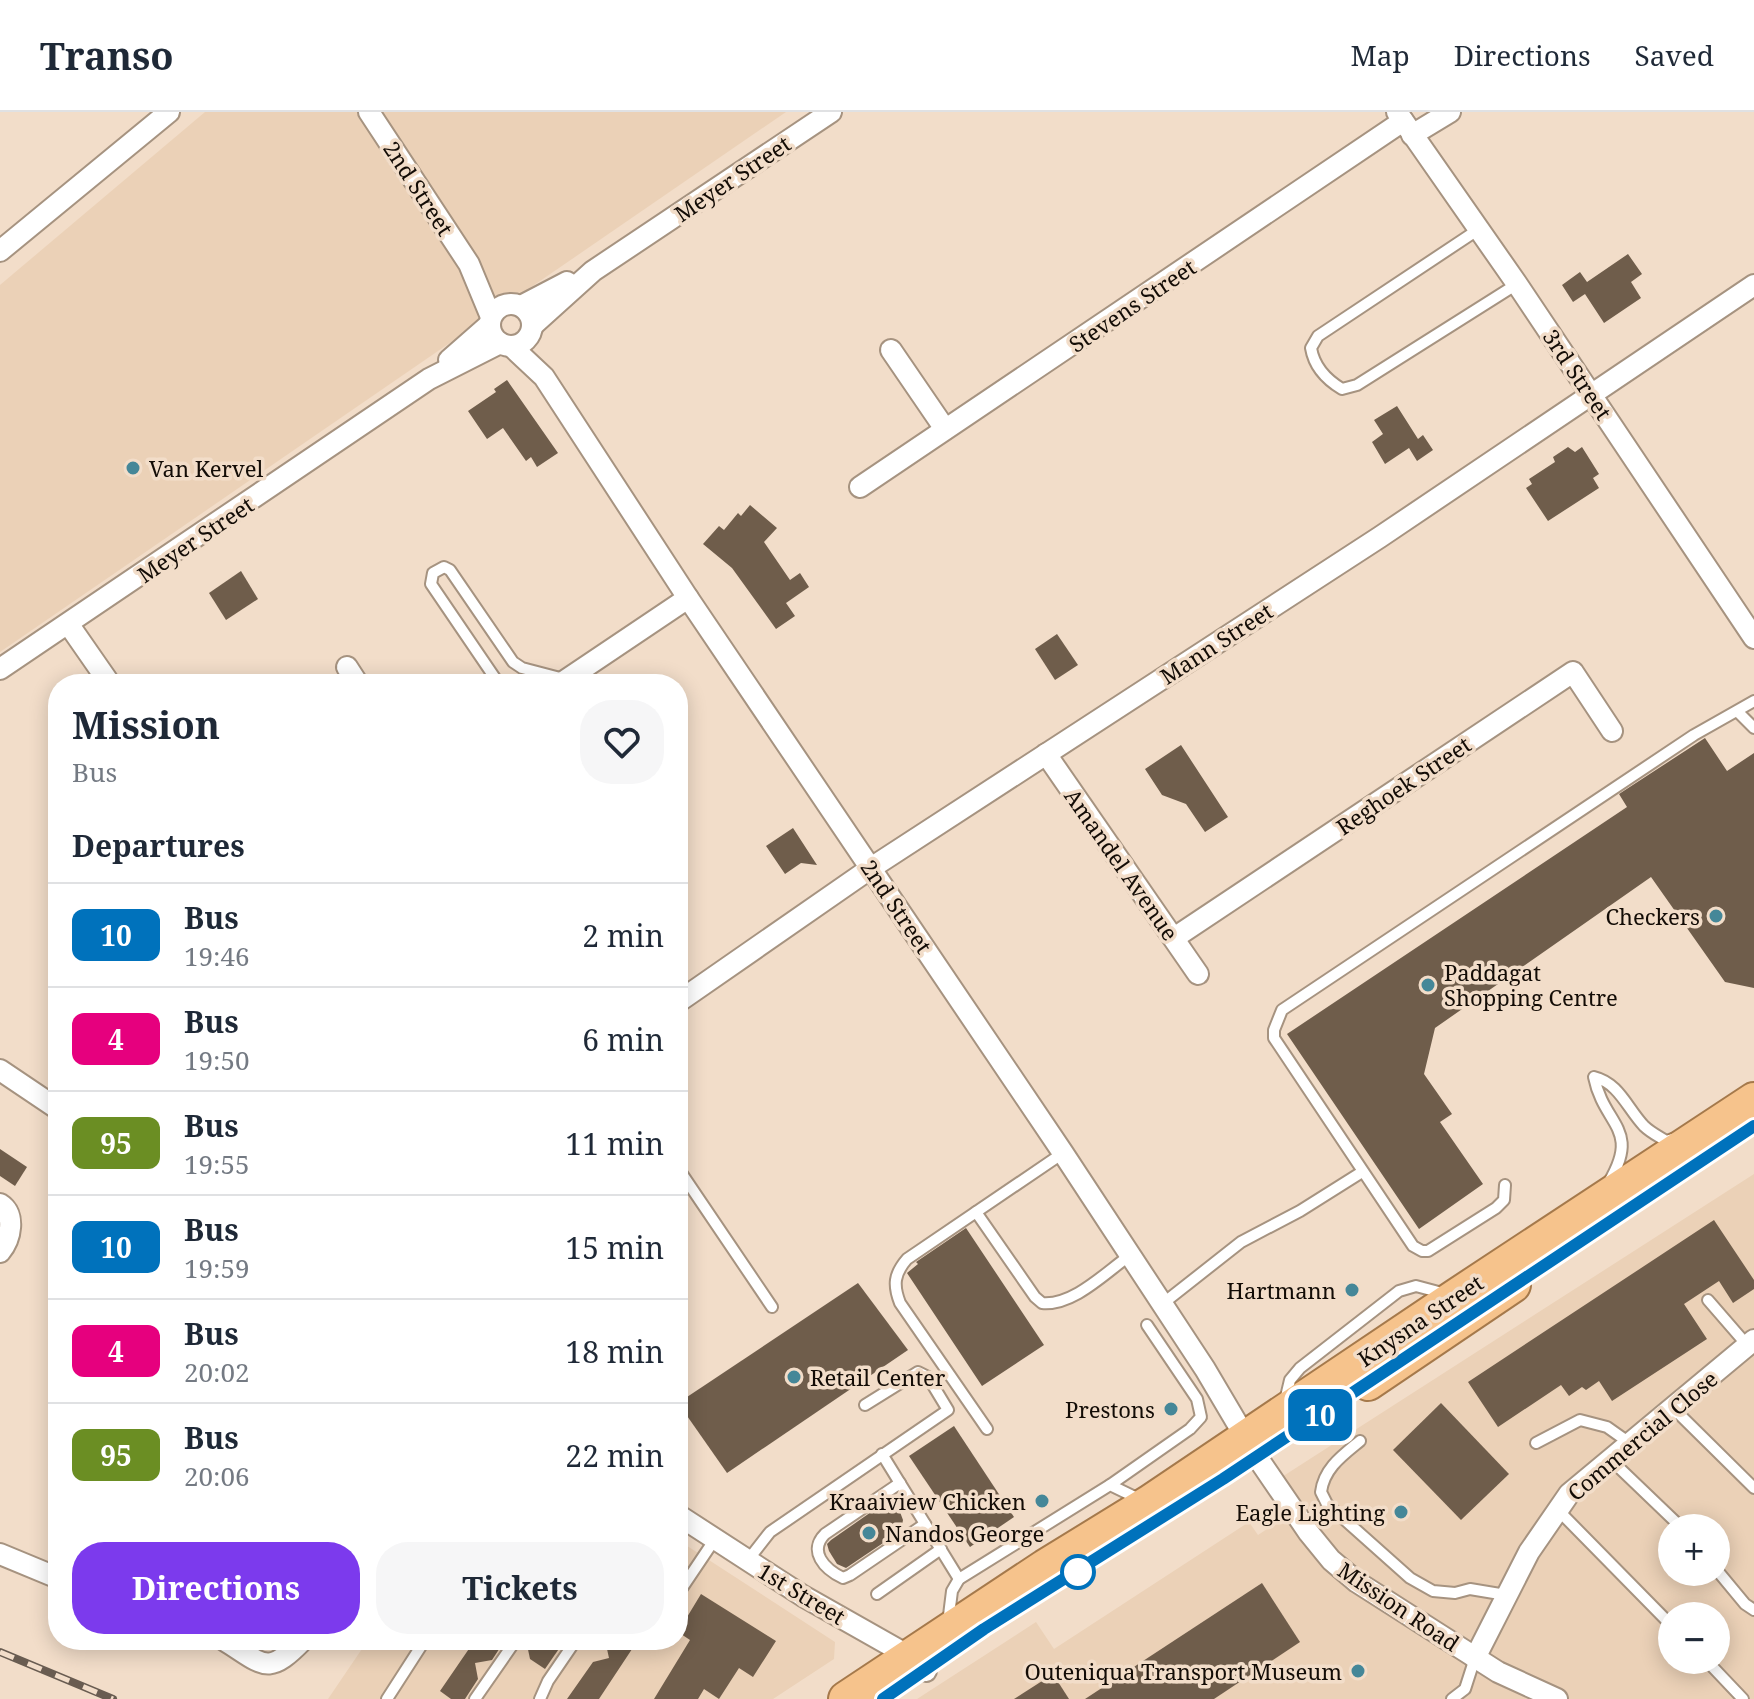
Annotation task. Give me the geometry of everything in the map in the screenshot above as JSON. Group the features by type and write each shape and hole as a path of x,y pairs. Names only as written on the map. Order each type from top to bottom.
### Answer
{"highway":[{"name":"Knysna Street","path":"883,1699 946,1633 1149,1503 1251,1447 1358,1342 1455,1297 1754,1100"},
{"name":"Knysna Street","path":"846,1699 984,1629 1075,1575 1251,1447 1754,1126"}],"street":[{"path":"0,251 169,112"},
{"name":"2nd Street","path":"369,112 469,264 491,320"},
{"name":"Meyer Street","path":"429,379 518,338 593,271 831,112"},
{"name":"Stevens Street","path":"860,487 1404,123 1450,112"},
{"name":"3rd Street","path":"1404,123 1517,284 1754,638"},
{"name":"2nd Street","path":"469,264 515,305"},
{"name":"Meyer Street","path":"515,305 593,271"},
{"name":"Mann Street","path":"688,995 871,868 1366,546 1754,285"},
{"path":"515,305 529,315 518,338 494,338 491,320 495,311 515,305"},
{"name":"Meyer Street","path":"0,669 429,379 491,320"},
{"name":"2nd Street","path":"518,338 688,598 1063,1153 1205,1369 1251,1447"},
{"path":"891,350 945,429"},
{"path":"575,674 688,598"},
{"path":"69,625 103,674"},
{"name":"Reghoek Street","path":"1174,938 1573,672 1612,731"},
{"name":"Amandel Avenue","path":"1046,754 1198,974"},
{"path":"0,1070 48,1102"},
{"path":"0,1204 6,1207 10,1216 10,1227 0,1252"},
{"name":"Commercial Close","path":"1475,1658 1529,1552 1569,1494 1752,1346"},
{"name":"Mission Road","path":"1251,1447 1309,1533 1339,1568 1475,1658 1509,1678 1557,1699"},
{"name":"1st Street","path":"688,1521 803,1596 918,1664"},
{"path":"0,1554 48,1574"},
{"path":"240,1650 271,1665 280,1662 293,1650"}],"lane":[{"path":"1479,229 1318,336 1311,348 1322,372 1342,389 1357,385 1517,284"},
{"path":"492,674 431,584 433,573 439,568 450,570 515,665 540,674"},
{"path":"1505,1185 1504,1200 1496,1208 1435,1247 1422,1251 1406,1239 1274,1038 1282,1010 1694,735 1754,701"},
{"path":"1738,712 1754,728"},
{"path":"1595,1205 1621,1162 1623,1147 1620,1132 1601,1099 1594,1077 1606,1080 1647,1129 1666,1141 1709,1130"},
{"path":"987,1429 900,1303 895,1289 897,1271 907,1259 1063,1153"},
{"path":"1161,1305 1241,1242 1300,1211 1362,1172"},
{"path":"688,1183 772,1307"},
{"path":"976,1212 1042,1303 1059,1301 1081,1291 1129,1256"},
{"path":"1708,1300 1752,1346"},
{"path":"946,1633 952,1591 959,1579 1110,1485 1190,1429 1201,1417 1197,1399 1147,1325"},
{"path":"748,1560 770,1532 946,1411 947,1406 928,1377 918,1372 865,1405"},
{"path":"1674,1409 1754,1488"},
{"path":"1536,1443 1580,1420 1607,1427 1631,1444"},
{"path":"1360,1441 1335,1462 1325,1476 1321,1492 1327,1504 1410,1578 1433,1591 1455,1593 1470,1589 1506,1595"},
{"path":"882,1454 959,1579"},
{"path":"1611,1460 1667,1514"},
{"path":"900,1483 825,1534 817,1544 817,1551 829,1570 843,1578 925,1524"},
{"path":"1110,1485 1149,1503"},
{"path":"1557,1509 1658,1612"},
{"path":"688,1579 715,1539"},
{"path":"877,1594 941,1549"},
{"path":"1730,1586 1754,1610"},
{"path":"387,1699 419,1650"},
{"path":"475,1699 509,1650"},
{"path":"540,1699 569,1650"},
{"path":"1452,1699 1465,1689 1475,1658"},
{"path":"1719,1674 1743,1699"}],"shaded area":[{"name":"Van Kervel","path":"205,112 786,112 0,652 0,285"},
{"path":"1754,1174 1754,1699 917,1699 1036,1622 1054,1649 1249,1522 1258,1535 1294,1511 1274,1482"},
{"path":"688,1546 835,1642 834,1659 773,1699 328,1699 361,1650 688,1650"}],"building":[{"path":"1628,254 1642,274 1631,282 1641,298 1604,323 1585,294 1573,302 1562,285 1580,272 1587,282"},
{"path":"507,380 558,453 537,467 531,457 526,461 503,428 487,439 468,411 496,392 494,389"},
{"path":"1397,406 1418,439 1423,435 1433,450 1417,461 1409,448 1385,464 1372,442 1383,434 1374,420"},
{"path":"1568,447 1575,452 1582,447 1599,474 1593,478 1599,488 1548,521 1526,488 1532,484 1529,479 1555,462 1553,457"},
{"path":"750,505 777,528 764,542 790,580 800,573 809,587 786,603 795,616 776,629 732,568 703,544 719,526 724,530 738,513 741,516"},
{"path":"241,571 258,599 226,620 209,593"},
{"path":"1057,634 1078,665 1055,680 1035,649"},
{"name":"Paddagat Shopping Centre","path":"1705,738 1727,771 1754,753 1754,988 1725,982 1651,877 1435,1028 1424,1074 1452,1114 1440,1122 1483,1184 1419,1229 1287,1034 1627,807 1619,794"},
{"path":"1181,745 1228,817 1205,832 1186,804 1162,795 1145,769"},
{"path":"793,828 817,865 801,863 785,874 766,846"},
{"path":"0,1149 27,1167 15,1186 0,1176"},
{"path":"1714,1220 1754,1280 1754,1289 1733,1303 1719,1281 1684,1304 1707,1339 1612,1401 1599,1381 1569,1396 1561,1385 1498,1427 1468,1382"},
{"path":"966,1228 1044,1345 982,1386 907,1273 918,1264 916,1262"},
{"name":"Retail Center","path":"858,1283 908,1350 727,1473 688,1417 688,1396"},
{"path":"1441,1403 1509,1474 1461,1520 1393,1450"},
{"path":"954,1426 1014,1517 970,1547 909,1456"},
{"name":"Nandos George","path":"884,1503 900,1512 903,1520 901,1531 846,1568 837,1564 827,1544"},
{"path":"1262,1583 1300,1642 1214,1699 1085,1699"},
{"path":"701,1594 776,1641 753,1677 739,1668 719,1699 704,1689 698,1699 654,1699 684,1650 688,1650 688,1615"},
{"path":"468,1650 498,1650 492,1660 475,1663 478,1679 465,1699 451,1699 440,1691"},
{"path":"528,1650 558,1650 545,1669 530,1659"},
{"path":"607,1650 631,1650 599,1699 567,1699 593,1662 609,1658"},
{"path":"1053,1674 1069,1699 1014,1699"}],"railway":[{"path":"0,1652 113,1699"}],"bus line":[{"name":"10","path":"883,1699 984,1629 1075,1575 1223,1479 1754,1126"}],"place":[{"name":"Van Kervel","path":"133,468"},
{"name":"Checkers","path":"1716,916"},
{"name":"Paddagat Shopping Centre","path":"1428,985"},
{"name":"Hartmann","path":"1352,1290"},
{"name":"Retail Center","path":"794,1377"},
{"name":"Prestons","path":"1171,1409"},
{"name":"Kraaiview Chicken","path":"1042,1501"},
{"name":"Eagle Lighting","path":"1401,1512"},
{"name":"Nandos George","path":"869,1533"},
{"name":"Outeniqua Transport Museum","path":"1358,1671"}]}
